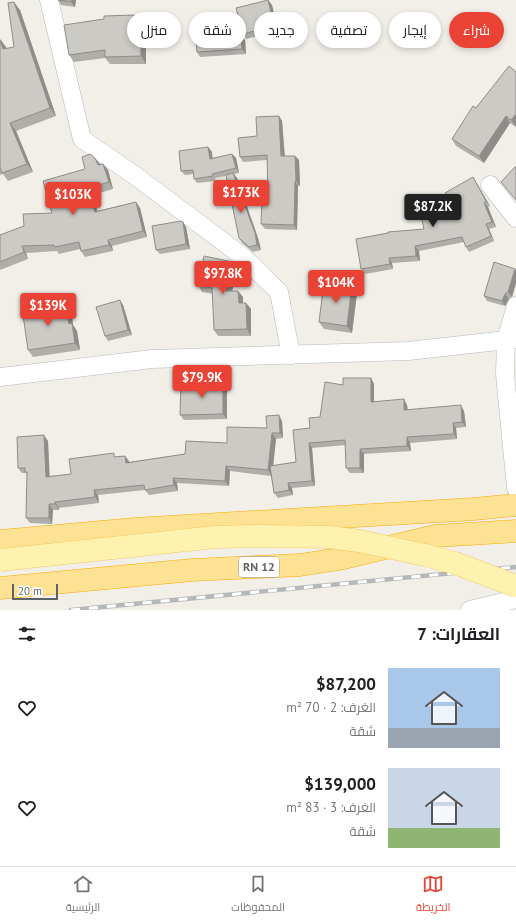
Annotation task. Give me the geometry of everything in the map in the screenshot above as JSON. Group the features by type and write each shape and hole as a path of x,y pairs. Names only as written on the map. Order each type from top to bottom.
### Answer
{"highway":[{"path":"0,542 135,529 474,509 516,505"},
{"name":"RN 12","path":"0,588 192,570 300,565 339,559 435,536 516,531"}],"main road":[{"path":"0,560 215,537 322,537 359,541 425,555 455,563 516,586"}],"street":[{"path":"49,0 82,139 137,177 242,256 279,292 291,355"},
{"path":"490,185 516,218"},
{"path":"516,306 505,374 516,488"},
{"path":"0,377 152,359 408,351 511,339"},
{"path":"470,610 516,599"}],"building":[{"path":"58,0 72,0 71,2"},
{"path":"268,0 271,12 254,12 254,31 246,33 246,12 237,12 236,8"},
{"path":"14,2 50,108 10,123 27,164 2,173 0,167 0,40 3,49 14,47 8,3"},
{"path":"127,15 127,48 141,48 141,56 105,57 105,50 69,55 64,25 104,19 104,16"},
{"path":"197,48 242,48 242,49 197,52"},
{"path":"509,66 516,72 516,114 511,120 506,116 479,156 452,139 473,106 476,108"},
{"path":"279,116 281,156 295,156 296,181 294,225 261,224 262,199 268,199 267,155 240,157 238,138 257,136 256,117"},
{"path":"208,147 210,159 232,154 236,168 212,174 213,176 194,179 193,170 181,171 179,151"},
{"path":"90,154 95,158 98,165 103,164 109,182 88,188 95,212 136,202 143,231 108,240 109,245 81,251 79,242 55,247 54,245 22,246 24,252 0,262 0,235 24,226 23,214 52,213 43,181 85,169 82,157"},
{"path":"516,167 516,200 501,182"},
{"path":"233,173 255,233 257,245 249,247 239,238 226,175"},
{"path":"473,177 486,201 484,203 492,222 486,224 491,236 466,247 462,237 415,246 416,256 389,258 390,264 361,269 356,239 388,232 424,229 420,211 452,204 445,193"},
{"path":"181,221 183,222 186,244 156,250 152,226"},
{"path":"204,256 233,262 226,291 238,291 239,303 246,303 247,329 214,330 212,288 198,285"},
{"path":"494,262 515,269 508,292 505,294 502,301 484,296"},
{"path":"324,282 352,285 347,326 319,322"},
{"path":"120,300 128,330 105,336 96,307"},
{"path":"65,303 69,324 72,323 75,343 28,350 22,308"},
{"path":"343,378 371,378 371,402 404,399 404,410 461,405 462,422 453,423 454,434 407,437 407,446 360,449 360,468 346,468 345,440 309,443 312,481 288,483 289,490 274,493 270,466 296,462 293,430 310,428 309,418 320,417 325,382 343,385"},
{"path":"181,383 223,383 223,414 180,415"},
{"path":"279,415 280,433 272,433 268,470 226,466 225,481 173,478 174,485 145,490 144,485 94,490 95,497 49,504 49,518 26,518 27,472 25,472 25,468 18,468 17,437 44,435 46,477 71,474 69,459 114,453 114,457 125,456 126,463 185,454 186,441 227,443 227,427 267,428 266,416"}],"railway":[{"path":"71,610 516,567"}]}
